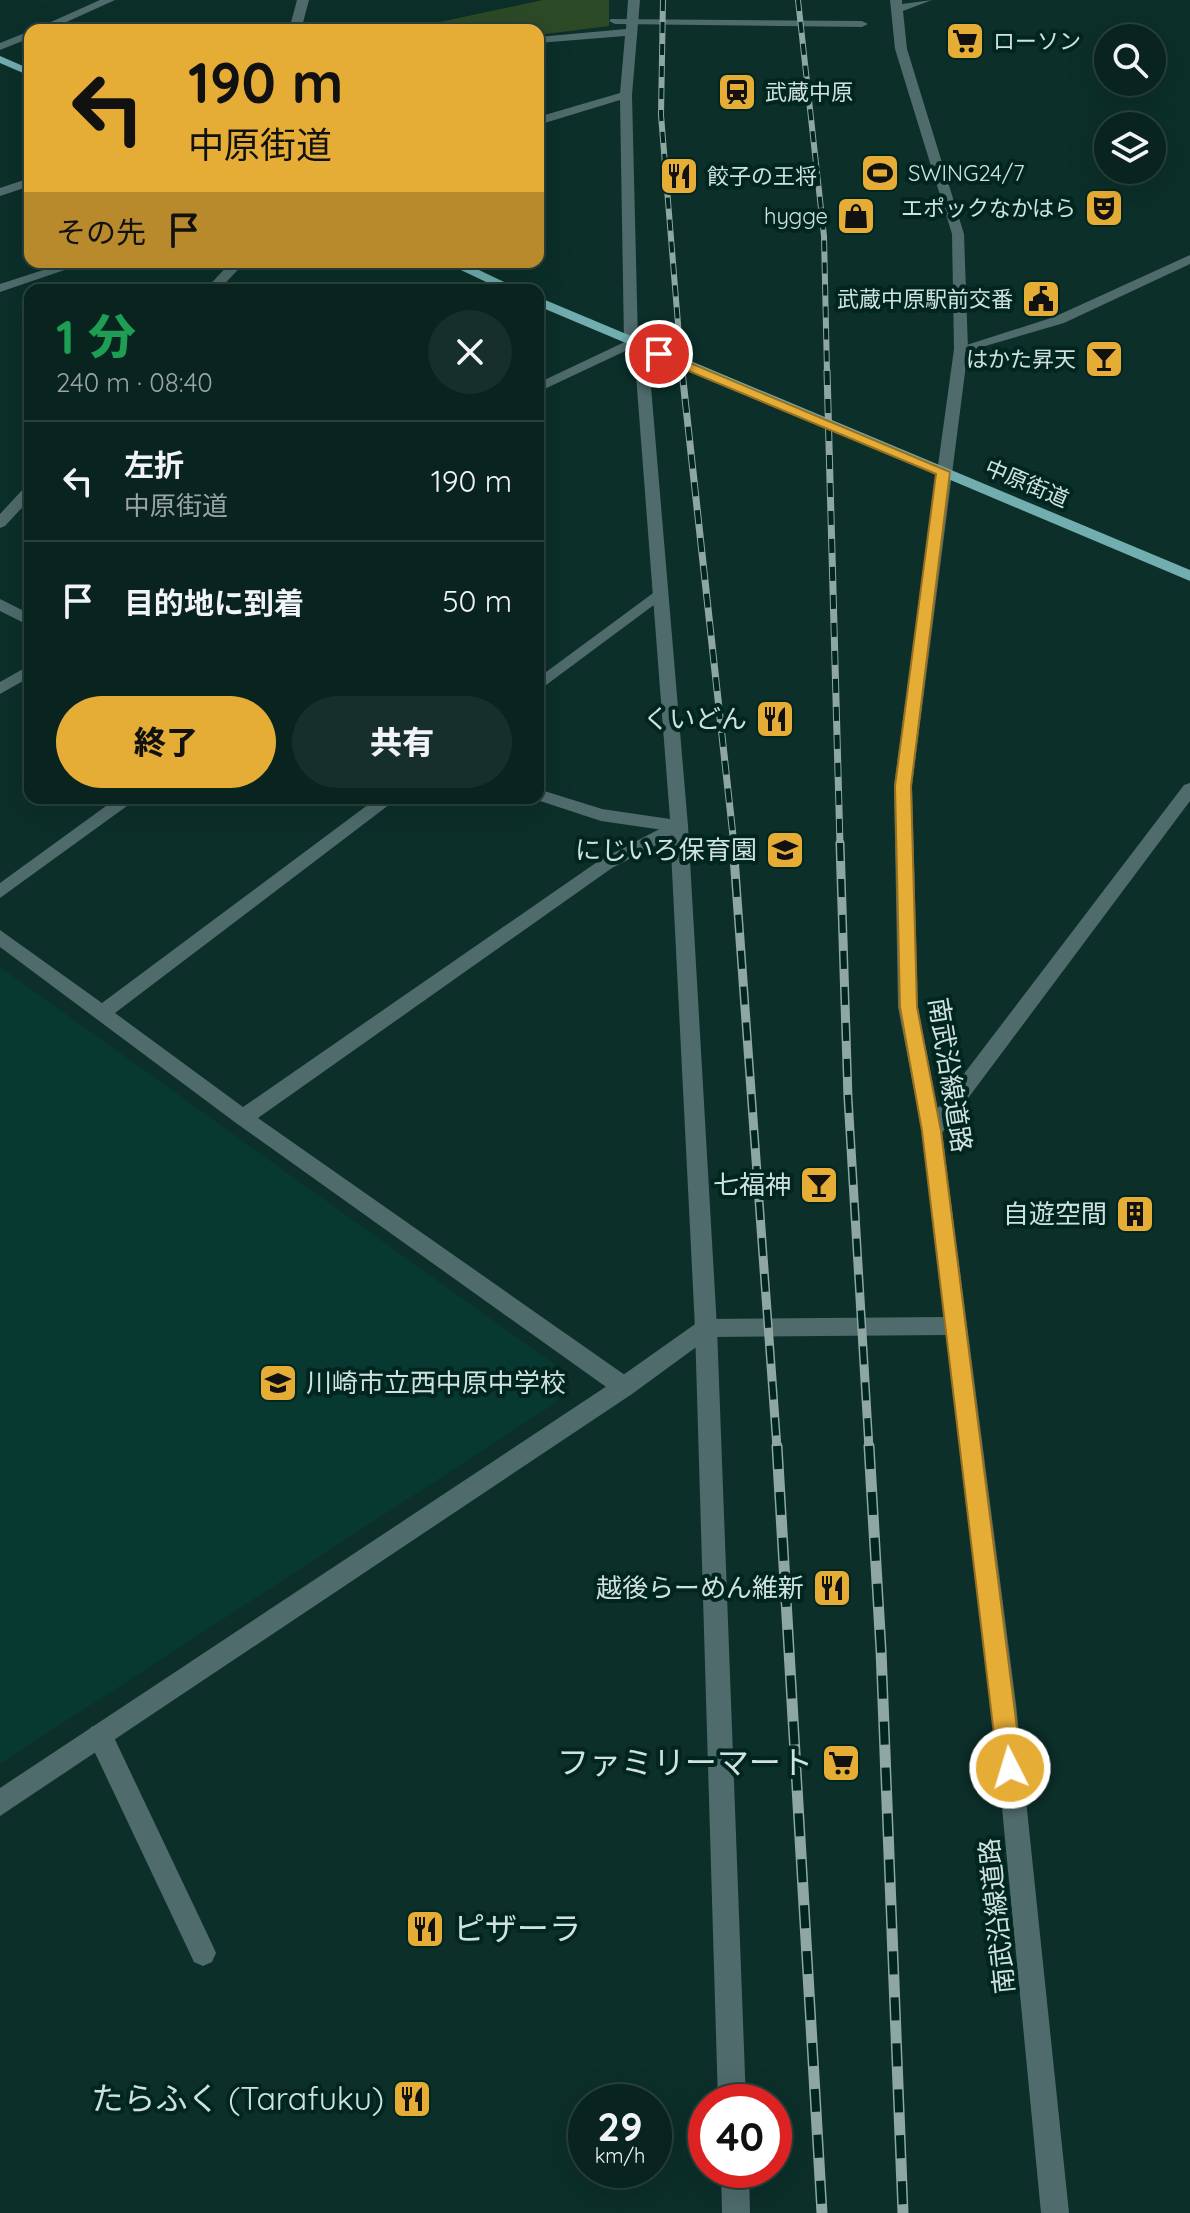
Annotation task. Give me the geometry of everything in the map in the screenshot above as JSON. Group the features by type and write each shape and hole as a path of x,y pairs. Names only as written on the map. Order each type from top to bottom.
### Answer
{"main road":[{"path":"0,59 24,70"},
{"path":"464,268 500,284"},
{"name":"中原街道","path":"544,304 631,343 1190,576"}],"street":[{"path":"53,24 109,0"},
{"path":"297,24 303,0"},
{"path":"634,0 626,95 631,343 643,375 679,826 706,1328 731,2084"},
{"path":"897,4 926,0"},
{"name":"南武沿線道路","path":"897,4 901,49 958,234 961,349 903,786 908,1007 932,1131 1004,1704 1055,2213"},
{"path":"615,21 632,27"},
{"path":"544,39 632,27 862,24"},
{"path":"0,47 24,37"},
{"path":"544,119 626,95"},
{"path":"0,192 24,184"},
{"path":"961,349 1059,320 1190,259"},
{"path":"0,288 62,268"},
{"path":"218,284 232,268"},
{"path":"544,385 631,343"},
{"path":"0,523 24,497"},
{"path":"544,681 660,593"},
{"path":"0,604 24,618"},
{"path":"0,689 24,674"},
{"path":"932,1131 1190,789"},
{"path":"544,797 601,815 679,826"},
{"path":"0,892 121,804"},
{"path":"100,1014 381,804"},
{"path":"243,1118 606,864 679,826"},
{"path":"0,937 243,1118 624,1387"},
{"path":"0,1803 624,1387 706,1328 955,1326"},
{"path":"100,1736 203,1953"},
{"path":"735,2188 736,2213"}],"shaded area":[{"path":"543,0 609,0 609,26 544,34 544,24 430,24"},
{"name":"川崎市立西中原中学校","path":"0,967 555,1365 557,1402 0,1764"}],"railway":[{"path":"663,0 661,115 682,373"},
{"path":"798,0 824,236 827,373"},
{"path":"682,371 734,845"},
{"path":"827,371 840,845"},
{"path":"733,843 777,1448"},
{"path":"840,843 848,1098 869,1448"},
{"path":"777,1446 822,2213"},
{"path":"869,1446 881,1650 903,2213"}],"place":[{"name":"ローソン","path":"965,41"},
{"name":"武蔵中原","path":"737,92"},
{"name":"SWING24/7","path":"880,173"},
{"name":"餃子の王将","path":"679,176"},
{"name":"エポックなかはら","path":"1104,208"},
{"name":"hygge","path":"856,216"},
{"name":"武蔵中原駅前交番","path":"1041,299"},
{"name":"はかた昇天","path":"1104,359"},
{"name":"くいどん","path":"775,719"},
{"name":"にじいろ保育園","path":"785,850"},
{"name":"七福神","path":"819,1185"},
{"name":"自遊空間","path":"1135,1214"},
{"name":"川崎市立西中原中学校","path":"278,1383"},
{"name":"越後らーめん維新","path":"832,1588"},
{"name":"ファミリーマート","path":"841,1763"},
{"name":"ピザーラ","path":"425,1929"},
{"name":"たらふく (Tarafuku)","path":"412,2099"}],"route":[{"path":"659,354 943,472 903,786 908,1007 932,1131 1010,1768"}]}
